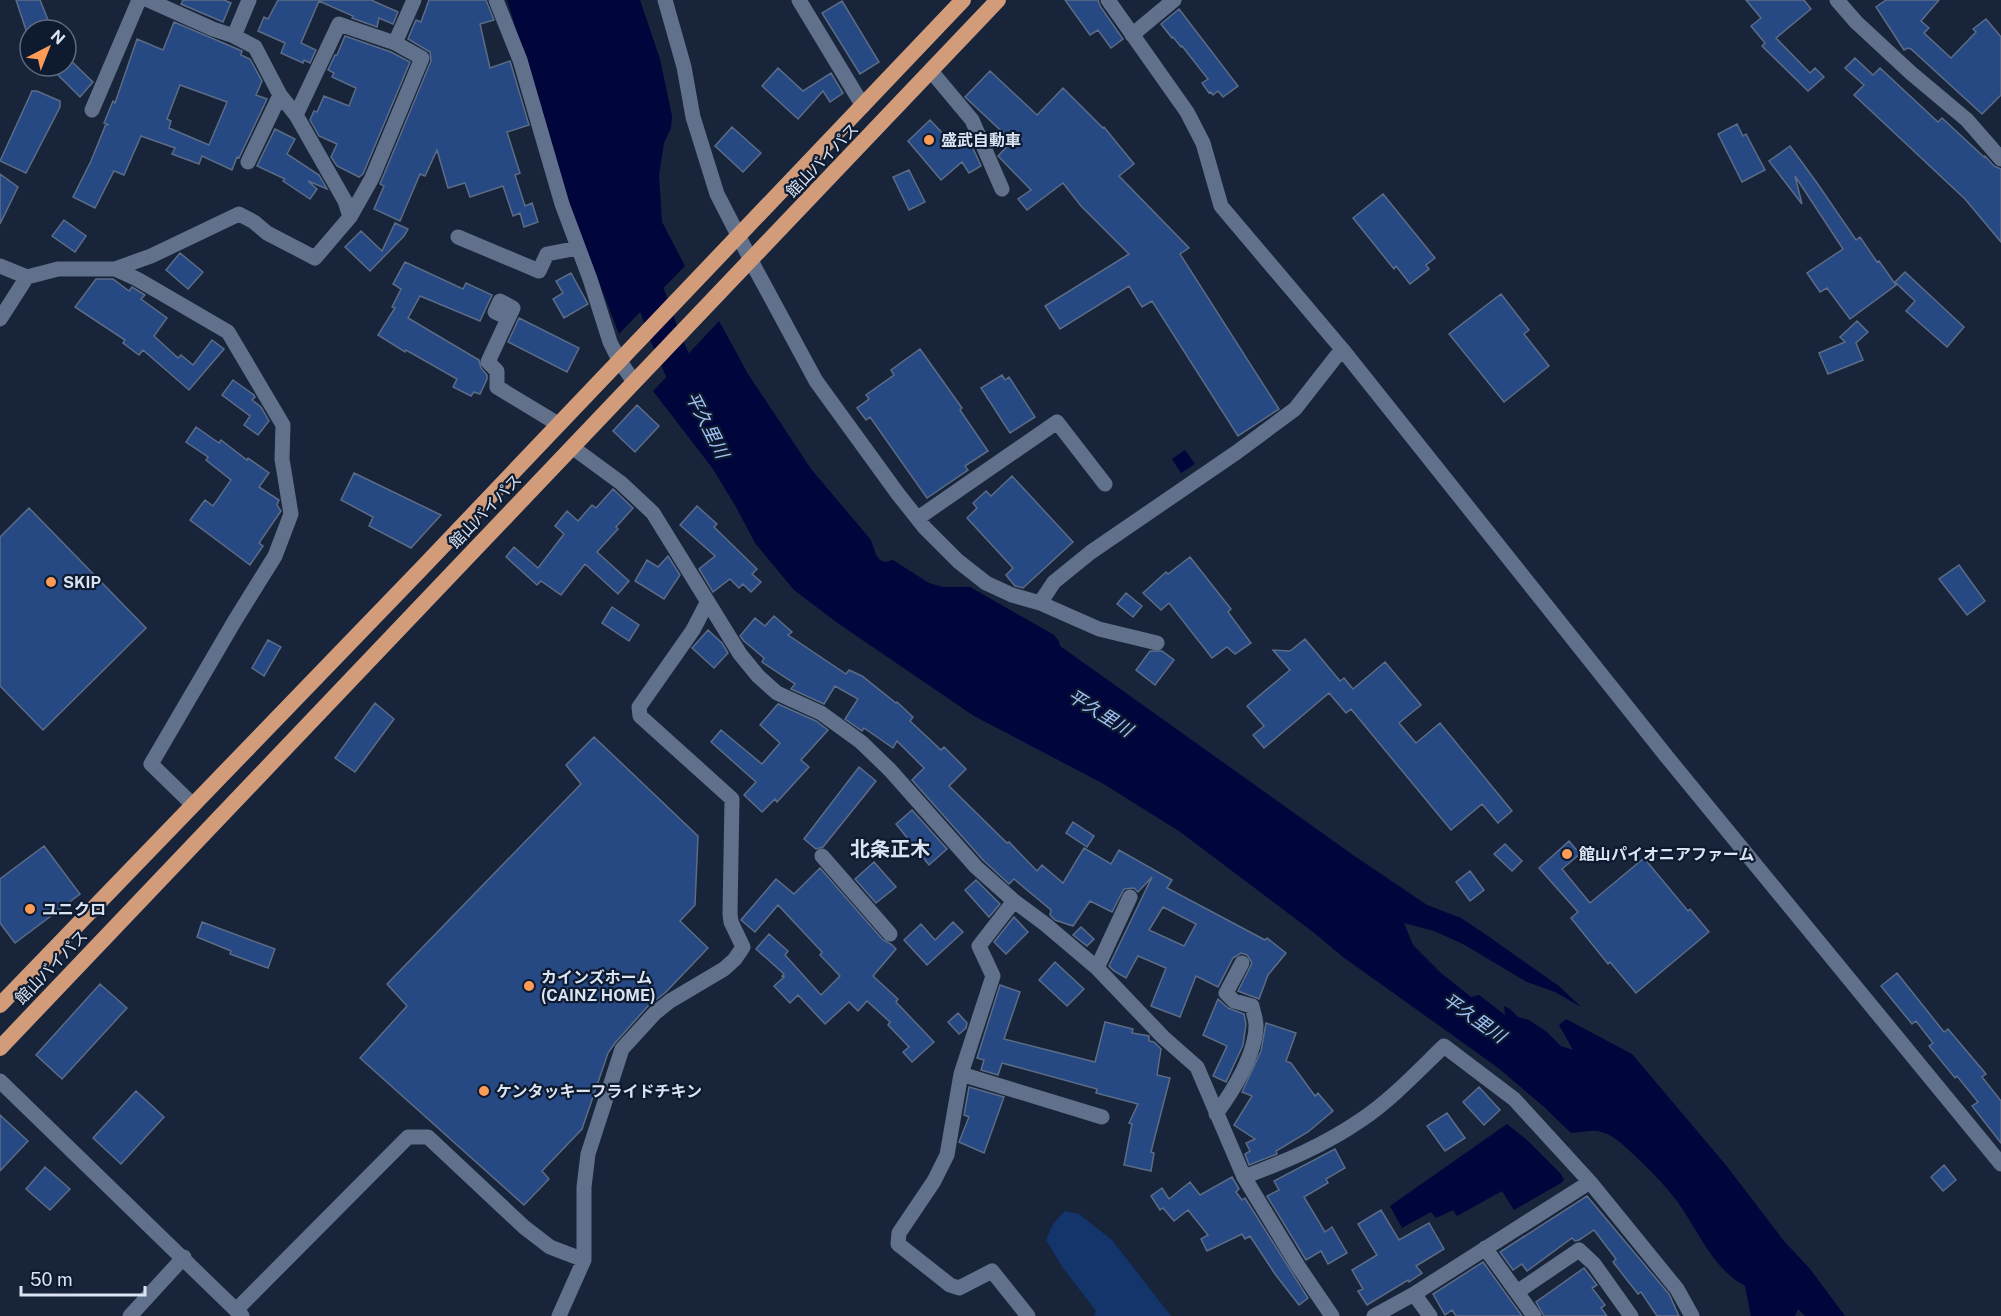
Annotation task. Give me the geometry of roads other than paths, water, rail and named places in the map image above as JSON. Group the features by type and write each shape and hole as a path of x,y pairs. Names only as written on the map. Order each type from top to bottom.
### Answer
{"highway":[{"name":"館山バイパス","path":"0,1005 422,568 963,0"},
{"name":"館山バイパス","path":"0,1048 998,0"}],"street":[{"path":"92,110 139,0"},
{"path":"148,0 255,46 280,95 296,115 345,201 350,217"},
{"path":"234,36 249,0"},
{"path":"395,43 414,0"},
{"path":"496,0 520,60 562,204 610,342 636,380"},
{"path":"665,0 684,67 693,117 705,149 717,194 736,238 816,381 898,494 925,528 958,561 986,583 1012,595 1040,603 1099,629 1157,643"},
{"path":"798,0 863,106"},
{"path":"1108,0 1192,123 1203,143 1221,206 1342,349 1667,757 2000,1159"},
{"path":"1132,35 1174,0"},
{"path":"1837,0 1856,22 1967,120 2001,159"},
{"path":"0,266 27,277 58,269 115,269 152,256 239,214 254,222 267,233 315,258 350,217 372,178 422,58 395,43 339,24 296,115"},
{"path":"932,71 972,120 1002,189"},
{"path":"248,162 280,95"},
{"path":"458,237 539,271 547,254 578,248"},
{"path":"115,269 137,279 228,332 283,425 282,459 291,514 275,556 151,764 192,804"},
{"path":"0,319 27,277"},
{"path":"508,318 489,362 497,371 497,387 558,424"},
{"path":"1040,603 1054,582 1091,552 1237,452 1295,409 1342,349"},
{"path":"918,518 1057,422 1106,484"},
{"path":"572,447 621,483 653,513 707,603 740,654 758,676 777,693 821,713 861,742 890,770 976,867 1097,968 1163,1037 1197,1067 1244,1177 1298,1266 1332,1316"},
{"path":"559,1316 584,1260 584,1187 588,1154 622,1049 655,1013 670,1001 723,969 743,948 730,914 732,799 640,716 639,707 693,630 707,603"},
{"path":"822,856 890,934"},
{"path":"1097,968 1130,897"},
{"path":"1014,901 979,946 993,976 961,1074 947,1155 934,1181 899,1233 898,1244 950,1285 959,1288 992,1271 1028,1316"},
{"path":"1216,1114 1234,1090 1253,1044 1256,1024 1252,1006 1234,1001 1227,993 1242,963"},
{"path":"1244,1177 1299,1157 1362,1120 1444,1046 1514,1099 1590,1182 1677,1289 1692,1316"},
{"path":"961,1074 1102,1117"},
{"path":"0,1081 184,1257 239,1313 408,1137 428,1137 524,1227 550,1247 584,1260"},
{"path":"1374,1316 1414,1294 1590,1182"},
{"path":"1485,1248 1534,1316"},
{"path":"1517,1292 1579,1250 1594,1264 1631,1316"},
{"path":"130,1316 184,1257"},
{"path":"1414,1294 1430,1316"}],"water":[{"path":"507,0 640,0 660,59 672,116 671,128 664,143 659,175 662,222 685,266 619,334 564,191 545,120"},
{"path":"719,321 748,374 811,469 871,540 880,560 885,562 893,560 929,583 943,587 970,587 1054,635 1060,646 1353,855 1427,905 1461,918 1560,987 1581,1007 1555,992 1527,982 1463,944 1434,931 1404,923 1413,945 1441,973 1471,997 1479,995 1505,1015 1504,1006 1510,1009 1518,1017 1529,1020 1547,1032 1561,1046 1573,1050 1559,1025 1566,1019 1632,1054 1725,1164 1845,1316 1805,1316 1798,1309 1795,1316 1751,1316 1745,1286 1723,1269 1706,1248 1667,1188 1617,1140 1598,1131 1571,1133 1497,1067 1343,957 1179,831 1102,783 974,716 839,624 794,590 755,543 713,469 653,391"},
{"path":"1185,450 1195,464 1181,473 1172,459"},
{"path":"1507,1124 1527,1140 1561,1174 1564,1180 1561,1183 1514,1210 1502,1191 1457,1216 1453,1210 1436,1218 1431,1212 1402,1228 1390,1206"}],"waterway":[{"name":"平久里川","path":"638,261 664,334 693,401"}],"place":[{"name":"盛武自動車","path":"929,140"},
{"name":"SKIP","path":"51,582"},
{"name":"館山パイオニアファーム","path":"1567,854"},
{"name":"ユニクロ","path":"30,909"},
{"name":"カインズホーム (CAINZ HOME)","path":"529,986"},
{"name":"ケンタッキーフライドチキン","path":"484,1091"}],"district":[{"name":"北条正木","path":"890,849"}]}
